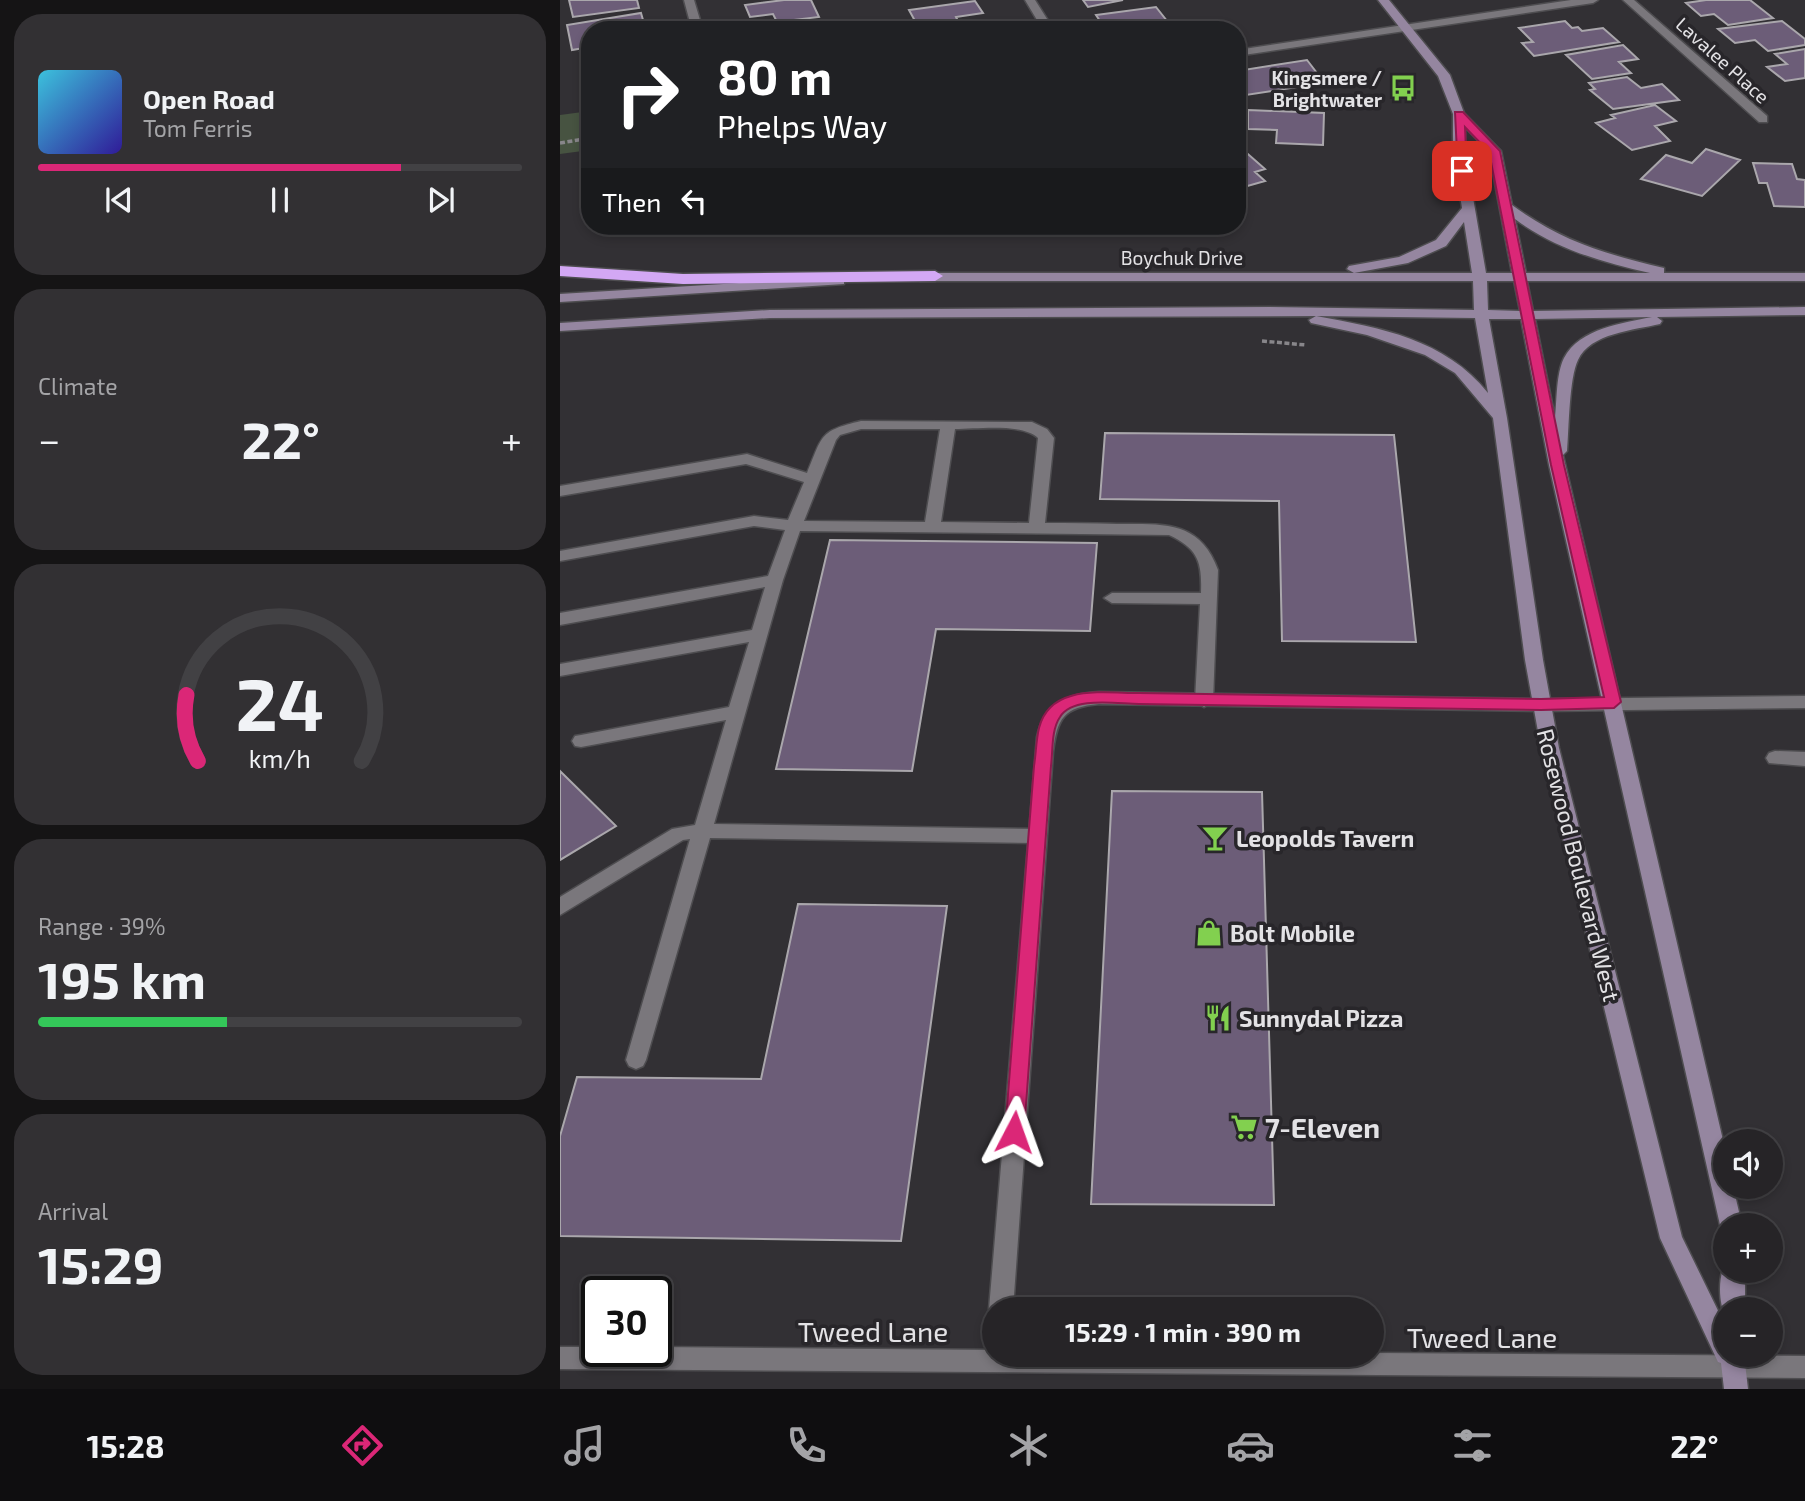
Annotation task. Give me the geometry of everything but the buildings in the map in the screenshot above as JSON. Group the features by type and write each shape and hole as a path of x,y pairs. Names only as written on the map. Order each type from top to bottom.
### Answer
{"highway":[{"path":"560,271 683,279 935,276"}],"main road":[{"path":"1383,0 1444,75 1459,114 1495,151 1558,465 1728,1213"},
{"name":"Rosewood Boulevard West","path":"1459,114 1459,151 1480,278 1481,314 1500,418 1541,705 1671,1238 1713,1328"},
{"path":"1507,207 1534,229 1559,243 1601,257 1686,278"},
{"path":"1259,277 1360,269 1403,260 1441,243 1467,210"},
{"name":"Boychuk Drive","path":"560,298 935,276 1521,279 1805,277"},
{"path":"1268,311 1362,329 1419,347 1459,369 1500,418"},
{"path":"560,327 770,314 1268,311 1527,315 1805,312"},
{"path":"1558,465 1569,360 1586,342 1623,328 1698,313"}],"street":[{"path":"689,0 695,21"},
{"path":"1030,0 1043,21"},
{"path":"1246,52 1593,0"},
{"name":"Lavalee Place","path":"1628,0 1763,119"},
{"path":"636,1060 775,580 793,526 829,438 835,432 861,425 1027,425 1042,432 1046,438 1037,527"},
{"path":"932,527 948,425"},
{"path":"560,491 747,459 812,480"},
{"path":"560,555 754,521 793,526 1167,529 1181,533 1196,544 1206,558 1210,570 1204,701"},
{"path":"560,619 775,580"},
{"path":"1112,598 1209,599"},
{"path":"560,670 759,634"},
{"path":"1002,1297 1037,836 1048,727 1052,715 1064,703 1093,699 1541,705 1614,702 1805,702"},
{"path":"581,741 736,712"},
{"path":"1774,758 1805,759"},
{"path":"560,907 680,834 702,831 1037,836"},
{"name":"Tweed Lane","path":"560,1358 982,1358"},
{"name":"Tweed Lane","path":"1384,1361 1713,1364"},
{"name":"Tweed Lane","path":"1783,1366 1805,1367"}],"path":[{"path":"560,144 581,140"}],"green space":[{"path":"581,112 581,151 560,154 560,115"}],"place":[{"name":"Kingsmere / Brightwater","path":"1403,88"},
{"name":"Leopolds Tavern","path":"1215,838"},
{"name":"Bolt Mobile","path":"1209,933"},
{"name":"Sunnydal Pizza","path":"1218,1018"},
{"name":"7-Eleven","path":"1244,1127"}],"route":[{"path":"1014,1132 1042,766 1052,715 1064,703 1084,699 1139,698 1541,705 1614,702 1558,465 1495,151 1459,114 1462,171"}]}
